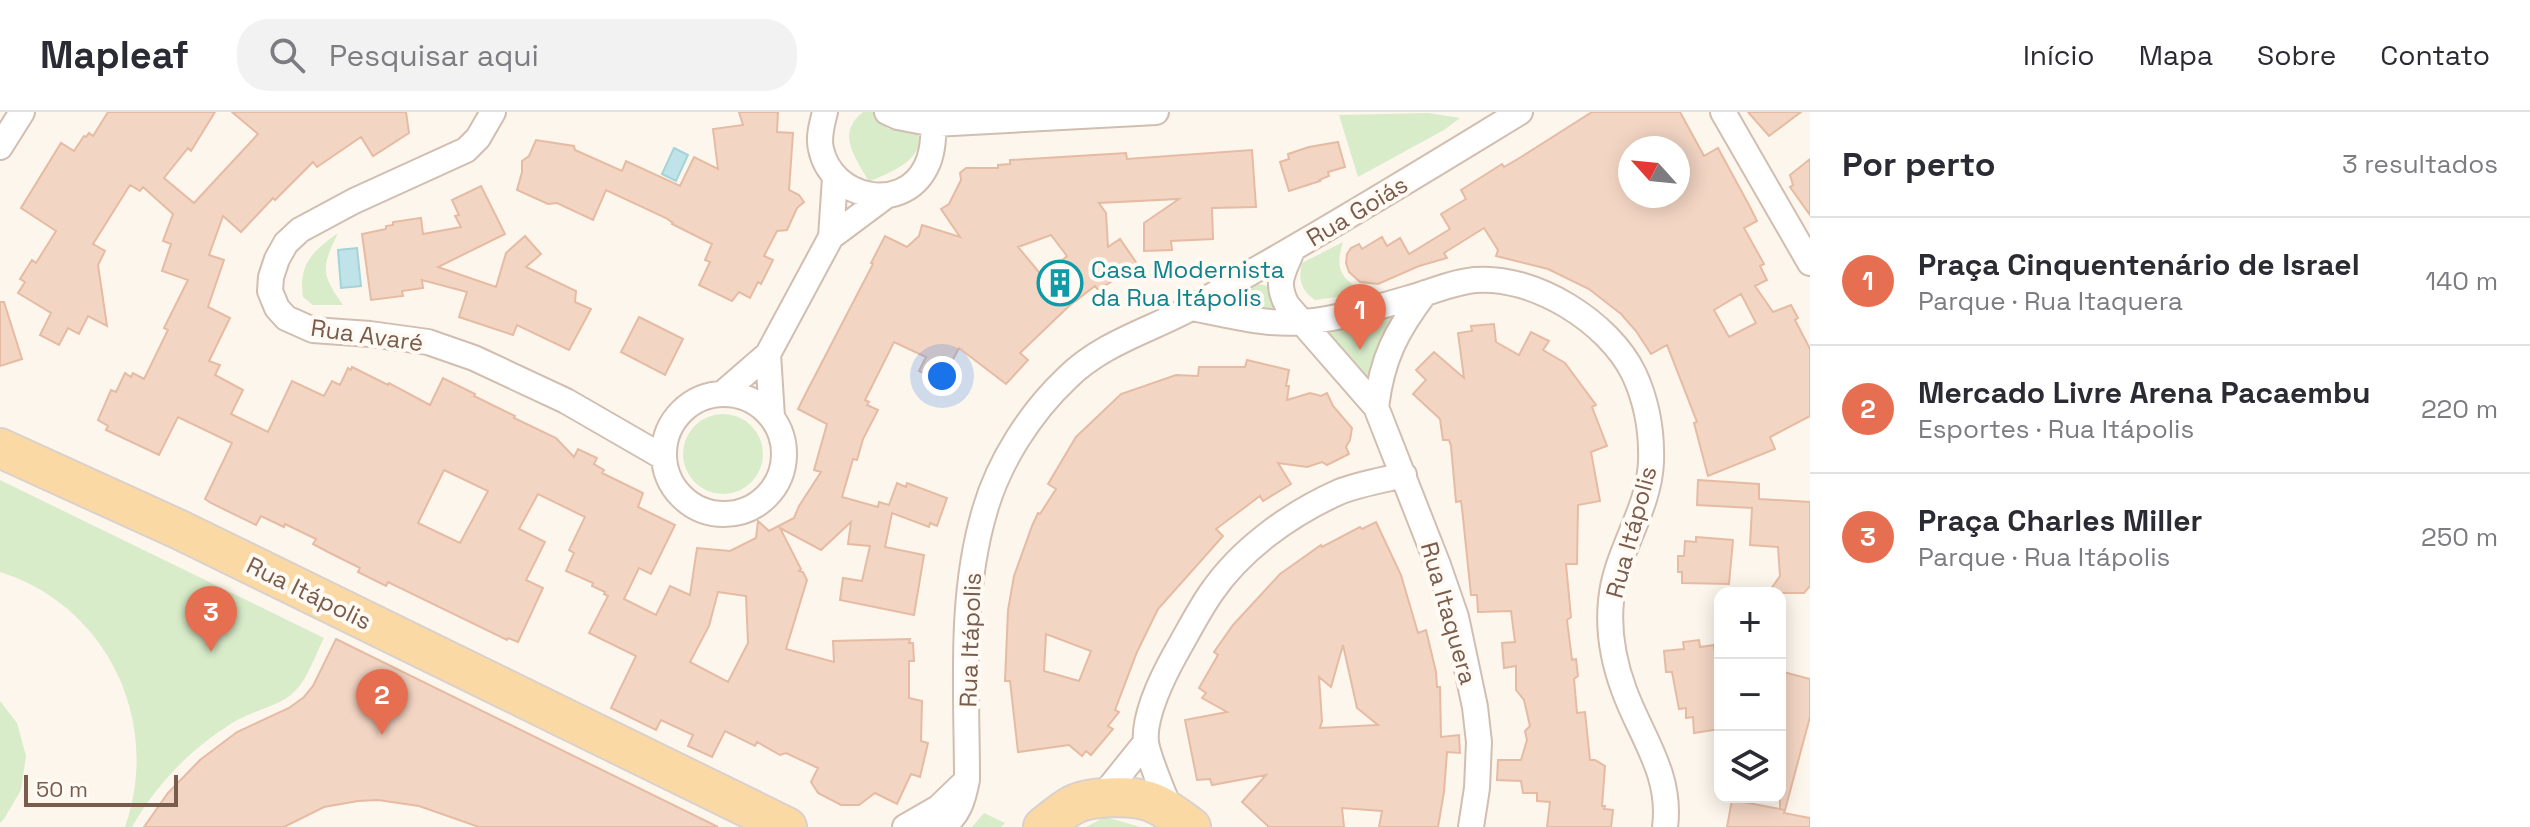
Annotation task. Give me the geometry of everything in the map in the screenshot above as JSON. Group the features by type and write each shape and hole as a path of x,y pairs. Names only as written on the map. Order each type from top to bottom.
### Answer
{"main road":[{"name":"Rua Itápolis","path":"0,448 194,537 787,827"},
{"path":"1043,827 1076,803 1101,798 1146,800 1181,819"}],"street":[{"path":"0,147 22,112"},
{"name":"Rua Avaré","path":"493,112 478,138 466,150 354,201 300,230 286,243 271,277 270,291 277,308 286,318 313,330 428,342 474,358 566,401 663,457"},
{"path":"723,393 768,354 831,237 835,178 821,149 825,112"},
{"path":"887,112 934,124 1156,112"},
{"name":"Rua Goiás","path":"1192,308 1520,112"},
{"path":"1723,112 1810,263"},
{"path":"831,237 886,196 912,184 925,170 931,155 934,124"},
{"path":"835,178 866,195 886,196"},
{"name":"Rua Itaquera","path":"1292,251 1280,282 1280,291 1287,305 1376,407 1456,617 1468,665 1479,742 1471,827"},
{"name":"Rua Itápolis","path":"942,827 952,820 963,803 967,780 968,607 973,557 985,507 1004,463 1039,407 1069,375 1108,347 1192,308 1242,318 1304,323 1477,280 1530,287 1561,302 1612,343 1632,371 1643,396 1650,430 1651,466 1644,497 1616,571 1611,627 1614,657 1624,689 1660,773 1667,810 1665,827"},
{"path":"1231,284 1231,299 1242,318"},
{"path":"1376,407 1380,378 1392,341 1425,293"},
{"path":"768,354 772,417"},
{"path":"723,393 742,396 758,404 772,417 782,435 785,455 781,475 772,493 756,506 738,514 718,515 698,510 684,501 669,481 663,457 666,438 674,420 687,406 704,397 723,393"},
{"path":"1101,798 1146,742 1152,705 1167,669 1211,592 1237,562 1268,534 1329,497 1404,475"},
{"path":"1146,742 1181,819"},
{"path":"905,827 938,808 967,780"}],"green space":[{"path":"863,112 873,112 888,129 899,126 916,128 919,139 918,148 906,163 869,182 854,155 849,137 855,120"},
{"path":"1428,113 1460,118 1358,177 1339,115"},
{"path":"338,233 326,270 327,278 343,305 313,305 303,297 305,267 315,252"},
{"path":"1343,242 1339,260 1342,274 1368,293 1315,300 1302,284 1302,263"},
{"path":"1258,284 1268,286 1274,295 1274,308 1248,306 1242,298 1246,287"},
{"path":"1394,313 1380,342 1367,381 1326,331"},
{"path":"723,414 738,417 751,426 760,439 763,454 760,469 751,482 738,491 723,494 708,491 695,482 686,469 683,454 686,439 695,426 708,417"},
{"path":"0,480 324,638 307,674 289,697 239,719 192,753 165,780 132,827 125,827 135,787 136,748 130,709 117,673 97,640 70,611 38,588 0,572"},
{"path":"0,701 17,723 26,756 21,790 0,823"},
{"path":"984,813 1005,823 1001,827 972,827"},
{"path":"1105,817 1137,826 1140,827 1086,827"}],"water":[{"path":"674,148 688,155 676,181 662,174"},
{"path":"357,248 361,286 341,288 338,250"}],"building":[{"path":"108,112 215,112 191,151 188,148 164,178 194,203 258,134 232,112 406,112 409,133 373,156 361,137 317,167 313,162 241,232 223,216 209,255 224,260 208,307 230,318 209,361 220,365 215,375 243,390 231,414 268,432 292,381 324,396 332,381 340,385 348,368 351,370 352,367 430,405 443,378 556,438 574,457 578,449 597,458 594,464 604,470 602,473 643,493 638,507 675,525 651,574 639,568 624,599 656,615 670,586 690,595 697,548 730,551 756,538 758,521 769,531 794,518 821,472 814,470 827,424 798,409 885,236 907,247 919,236 922,225 960,237 941,209 949,204 961,180 960,173 966,168 998,168 998,165 1010,164 1010,160 1126,153 1127,159 1252,150 1256,207 1212,208 1213,239 1171,241 1172,250 1144,251 1144,223 1179,199 1099,203 1106,213 1108,247 1120,239 1138,265 1098,290 1095,286 1069,306 1020,353 1028,360 1006,384 959,348 941,382 919,371 926,357 894,342 865,400 869,402 867,405 878,410 863,439 857,460 853,459 842,497 878,507 879,502 889,505 897,483 906,487 907,483 947,498 937,526 930,523 929,527 892,513 885,547 924,555 914,615 840,600 843,578 862,581 870,546 848,544 851,522 821,550 780,528 801,569 799,571 807,580 786,649 834,662 833,641 910,639 909,643 913,643 914,661 909,661 909,698 922,701 921,741 928,743 920,777 911,774 897,804 875,793 859,805 841,805 818,793 811,782 818,768 786,753 780,755 757,742 755,746 725,731 712,757 688,746 693,735 661,720 656,730 611,708 636,656 589,633 608,596 592,586 593,583 566,571 574,553 569,550 585,517 538,494 519,529 545,542 526,580 543,588 518,642 507,640 388,582 386,586 358,572 360,568 313,544 316,539 285,524 284,527 261,516 256,525 205,499 232,443 178,417 159,455 106,430 108,426 98,420 111,390 116,392 125,373 131,377 133,373 144,379 168,330 164,328 188,280 162,271 171,244 163,241 173,214 143,187 140,191 130,185 93,244 105,251 98,265 107,326 88,316 79,334 68,328 59,345 40,335 51,313 18,293 25,282 20,279 32,260 36,263 56,231 21,208 61,143 74,151 84,136 89,133 93,136","holes":["1051,235 1067,256 1043,277 1018,247","444,470 488,491 460,543 418,523","718,592 746,596 748,643 728,682 690,662 709,626"]},
{"path":"739,112 778,112 777,132 793,133 789,190 804,202 797,208 787,230 777,231 764,256 773,260 750,298 739,292 732,301 699,285 710,262 705,260 712,244 606,190 593,220 557,203 548,204 517,190 522,161 529,156 536,140 574,146 575,150 622,171 626,161 680,186 694,157 718,169 713,129 743,125"},
{"path":"1592,112 1680,112 1704,156 1718,148 1757,221 1744,228 1764,264 1760,266 1767,280 1755,286 1773,312 1791,305 1798,318 1795,320 1810,349 1810,416 1770,437 1775,449 1708,476 1694,423 1697,422 1667,345 1651,354 1621,314 1589,289 1548,269 1496,256 1498,250 1484,228 1444,253 1447,258 1378,284 1360,282 1349,272 1347,254 1359,244 1362,249 1382,237 1387,246 1400,238 1409,254 1450,229 1441,214 1466,199 1461,190 1502,164 1504,167","holes":["1741,294 1756,323 1729,337 1714,310"]},
{"path":"1748,112 1801,112 1769,136"},
{"path":"1338,142 1345,167 1328,172 1329,176 1320,181 1289,191 1280,162 1289,159 1288,154"},
{"path":"1810,159 1810,215 1790,187 1793,185 1790,175"},
{"path":"481,186 505,234 438,267 496,287 506,253 525,236 541,254 526,267 576,291 575,302 591,309 569,350 517,325 513,335 459,317 467,292 422,280 423,288 402,291 403,296 371,300 362,234 386,229 393,222 421,218 423,234 461,227 452,200"},
{"path":"0,302 4,302 22,359 0,366"},
{"path":"639,317 683,339 665,375 621,352"},
{"path":"1494,324 1496,342 1519,355 1531,332 1549,341 1543,350 1565,363 1596,405 1592,407 1607,446 1591,452 1600,501 1578,505 1577,564 1566,564 1571,617 1567,620 1572,660 1576,659 1578,676 1574,679 1577,713 1585,712 1590,760 1605,766 1602,806 1613,810 1611,827 1547,827 1550,802 1537,801 1537,793 1523,793 1521,781 1497,780 1498,760 1521,760 1527,740 1525,731 1530,726 1524,700 1516,690 1516,666 1504,668 1502,643 1515,642 1511,611 1478,612 1477,595 1471,595 1462,508 1461,501 1456,502 1451,446 1449,440 1443,440 1440,419 1413,394 1426,380 1416,370 1434,352 1464,378 1458,333 1472,331 1471,326"},
{"path":"1247,360 1289,370 1287,400 1310,393 1321,396 1327,393 1333,406 1352,428 1346,447 1349,454 1327,465 1322,462 1307,467 1278,463 1291,484 1263,501 1260,496 1216,529 1223,536 1158,609 1137,652 1115,710 1119,712 1108,726 1113,729 1091,755 1086,751 1082,756 1069,745 1018,752 1010,681 1005,681 1008,610 1014,576 1032,526 1056,489 1048,484 1076,437 1121,394 1176,375 1198,376 1199,367 1245,367","holes":["1046,634 1091,651 1079,681 1044,671"]},
{"path":"1698,480 1759,484 1759,499 1810,502 1810,586 1804,593 1786,593 1786,587 1772,587 1780,576 1778,547 1750,545 1752,508 1697,505"},
{"path":"1376,522 1401,575 1418,633 1426,630 1437,687 1440,687 1441,737 1459,735 1460,753 1447,752 1438,827 1379,827 1382,811 1342,808 1344,827 1269,827 1242,802 1266,775 1212,785 1210,779 1197,780 1185,720 1227,712 1202,698 1206,693 1199,688 1218,655 1214,652 1233,625 1280,574 1321,545 1360,527 1362,529","holes":["1343,645 1357,708 1378,725 1320,728 1319,677 1331,687"]},
{"path":"1696,537 1733,540 1729,584 1682,583 1678,556 1684,556 1685,541 1696,542"},
{"path":"336,639 718,827 479,827 419,806 378,800 324,807 284,827 144,827 168,793 200,760 237,732 289,708 304,697 313,686"},
{"path":"1699,640 1700,647 1714,645 1714,730 1694,733 1693,717 1686,718 1686,708 1679,709 1672,672 1666,672 1664,651 1684,649 1683,642"},
{"path":"1786,673 1810,679 1810,717 1785,810 1780,809 1780,803 1786,803"},
{"path":"1731,803 1785,810 1784,813 1810,818 1810,827 1727,827"}],"place":[{"name":"Casa Modernista da Rua Itápolis","path":"1060,283"},
{"name":"Praça Cinquentenário de Israel","path":"1360,350"},
{"name":"Praça Charles Miller","path":"211,652"},
{"name":"Mercado Livre Arena Pacaembu","path":"382,735"}]}
